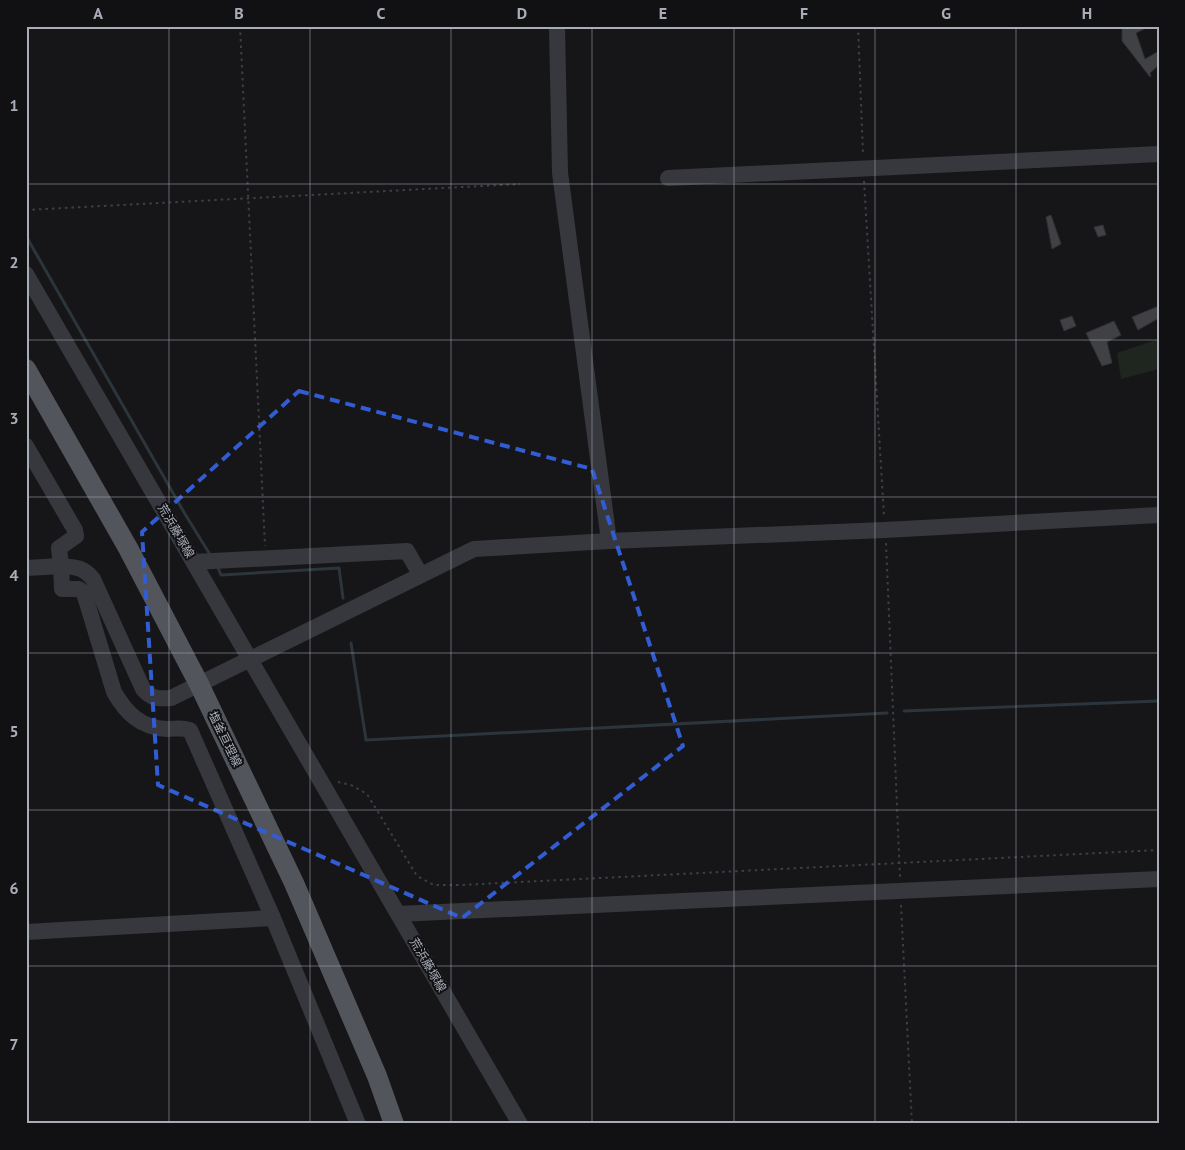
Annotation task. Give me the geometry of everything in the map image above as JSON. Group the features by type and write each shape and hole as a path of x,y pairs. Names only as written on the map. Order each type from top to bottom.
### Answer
{"main road":[{"name":"塩釜亘理線","path":"26,369 128,548 199,684 294,883 377,1076 394,1124"}],"street":[{"path":"557,28 560,173 609,541"},
{"path":"668,178 1159,154"},
{"name":"荒浜藤塚線","path":"26,274 520,1124"},
{"path":"26,446 75,530 76,536 59,548 62,589 79,589 84,593 114,692 130,715 142,723 155,728 169,729 181,727 190,730 273,918 358,1124"},
{"path":"26,568 61,566 79,568 87,572 93,579 143,689 148,695 160,699 171,698 474,549 1159,515"},
{"path":"194,562 407,551 420,574"},
{"path":"398,914 1159,879"},
{"path":"26,932 273,918"}],"path":[{"path":"240,26 266,558"},
{"path":"858,26 864,168 885,530 900,867"},
{"path":"26,210 520,184"},
{"path":"323,787 336,782 351,785 367,794 417,876 434,885 1159,850"},
{"path":"901,892 912,1124"}],"highlighted area":[{"path":"299,391 592,469 683,746 462,918 158,785 142,532"}],"shaded area":[{"path":"1159,339 1159,369 1121,379 1117,353"}],"building":[{"path":"1122,26 1150,26 1136,33 1145,59 1159,51 1159,65 1150,73 1150,77 1122,41"},
{"path":"1051,215 1061,244 1052,249 1046,217"},
{"path":"1103,225 1106,235 1098,237 1094,227"},
{"path":"1159,306 1159,318 1138,330 1132,317"},
{"path":"1072,316 1076,326 1064,331 1060,320"},
{"path":"1114,321 1121,335 1107,342 1112,363 1102,366 1086,333"}],"waterway":[{"path":"26,236 209,553"},
{"path":"218,568 221,575 339,568 343,598"},
{"path":"351,643 366,740 887,713"},
{"path":"904,711 1159,701"}]}
